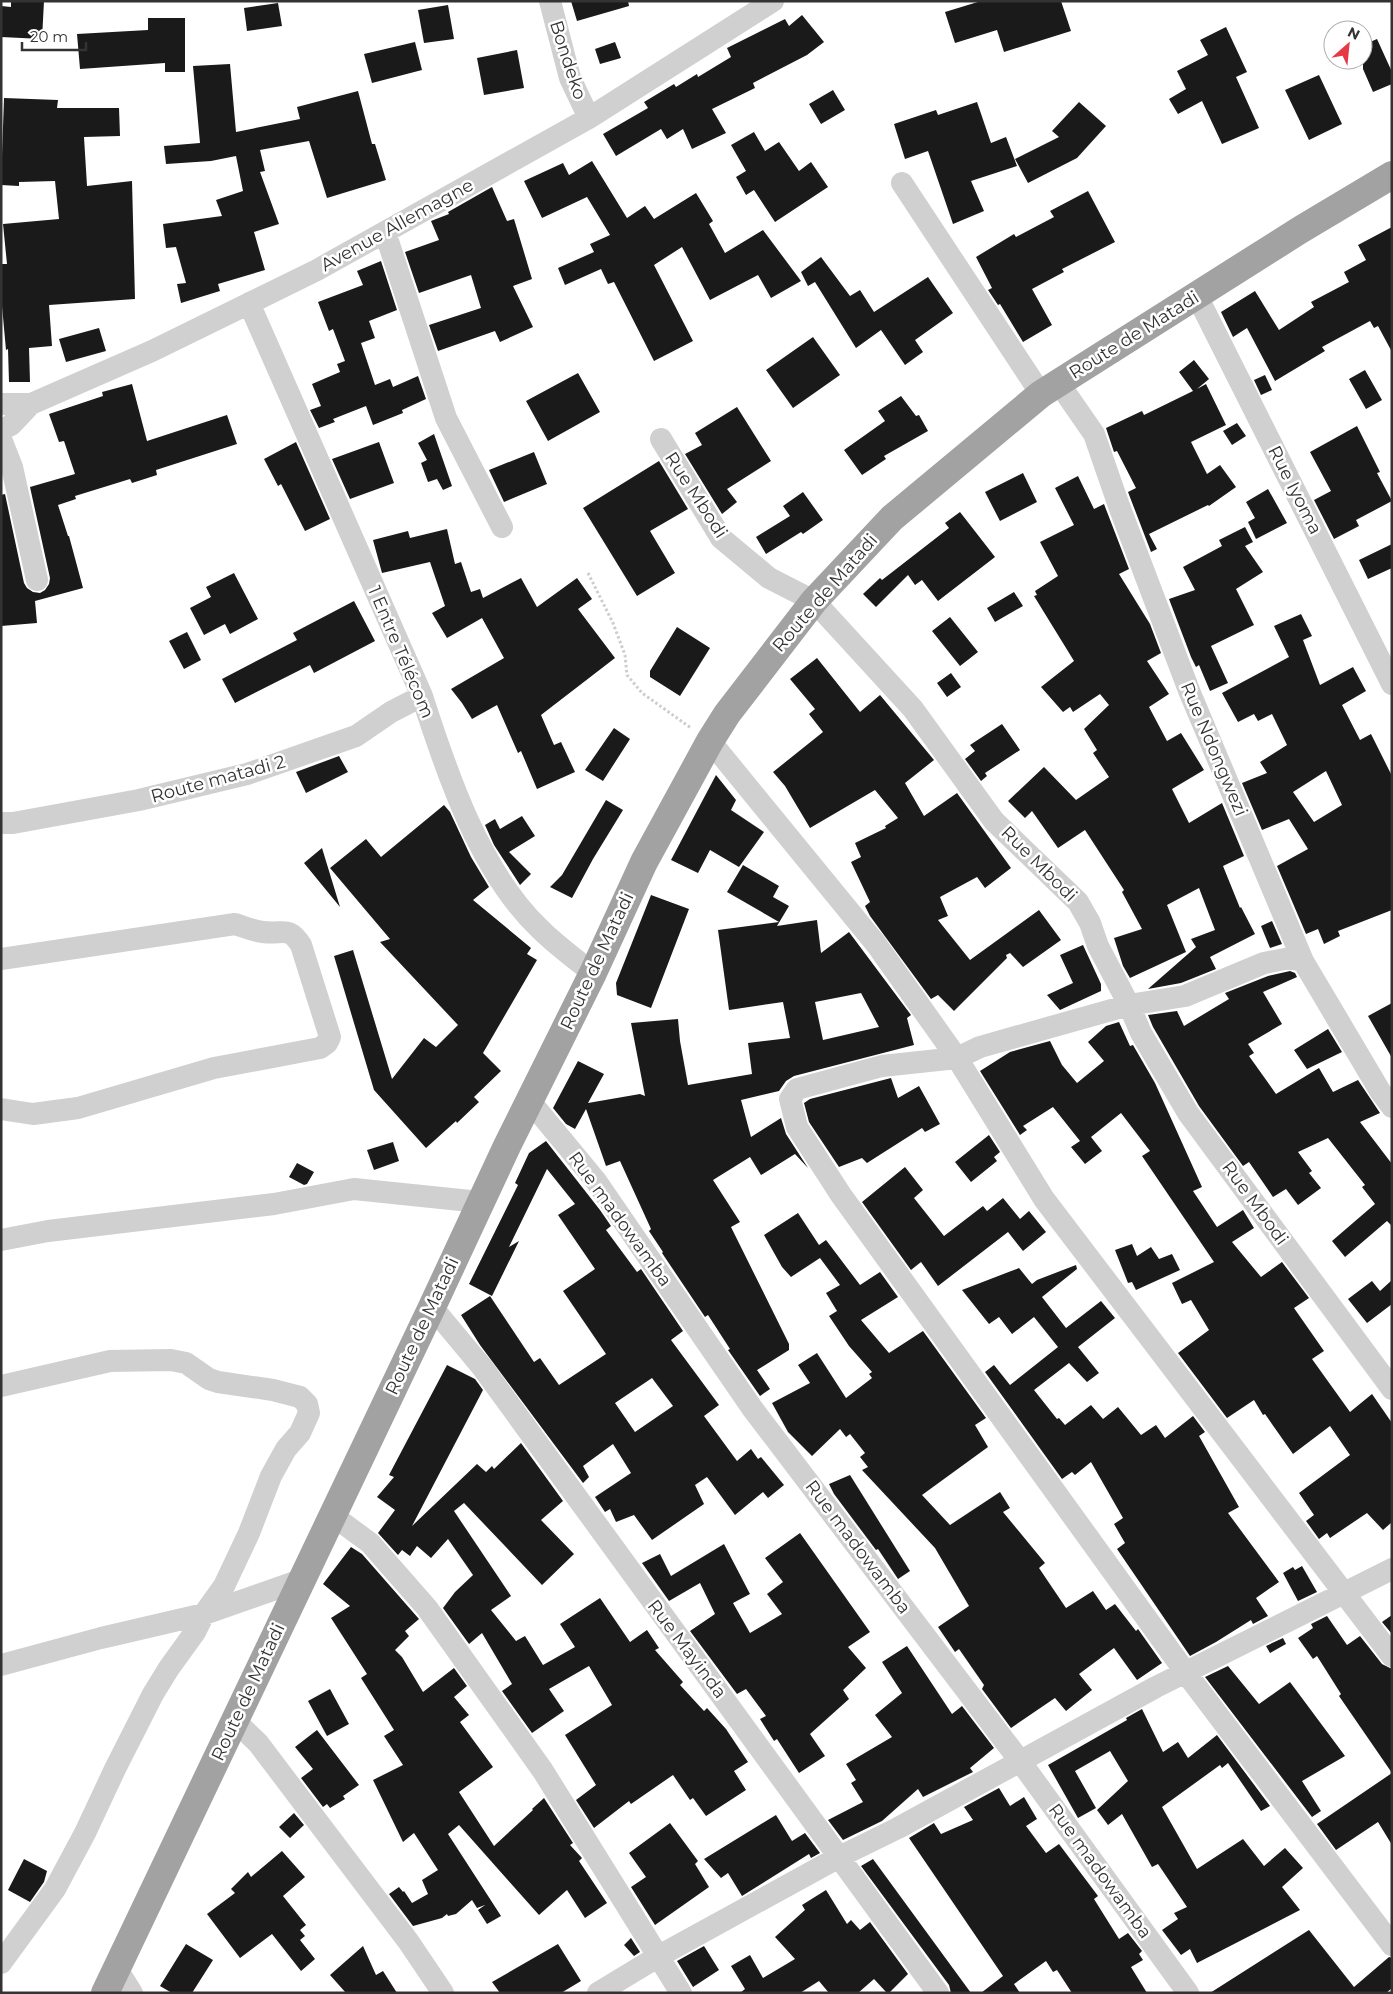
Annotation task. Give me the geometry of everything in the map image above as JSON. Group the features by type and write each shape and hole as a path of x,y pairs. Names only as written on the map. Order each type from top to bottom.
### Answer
{"highway":[{"name":"Route de Matadi","path":"111,1981 432,1307 480,1202 593,973 644,862 710,741 727,714 814,601 892,518 1049,388 1300,230 1392,175"}],"street":[{"name":"Bondeko","path":"550,1 570,78 588,118"},
{"name":"Avenue Allemagne","path":"1,404 31,404 152,351 317,270 588,118 773,1"},
{"name":"Rue Ndongwezi","path":"902,183 1049,388 1094,434 1118,506 1190,693 1303,961 1380,1091 1392,1107"},
{"path":"385,232 446,418 502,528"},
{"name":"Rue Iyoma","path":"1196,296 1392,684"},
{"name":"1 Entre Télécom","path":"249,303 422,696 441,756 479,845 506,889 539,929 593,973"},
{"path":"1,430 11,425 31,404"},
{"path":"1,439 12,467 37,580"},
{"name":"Rue Mbodi","path":"661,439 721,538 770,578 814,601 913,709 994,820 1078,902 1090,923 1098,946 1129,1005 1141,1033 1188,1113 1392,1389"},
{"name":"Route matadi 2","path":"1,823 13,823 139,800 247,774 356,736 391,712 422,696"},
{"path":"710,741 876,944 956,1058 1044,1199 1392,1656"},
{"path":"1,960 235,924 264,933 288,931 302,945 330,1037 327,1043 320,1048 214,1068 78,1108 33,1114 1,1110"},
{"path":"1303,961 1290,958 1264,963 1184,996 1129,1005 980,1047 956,1058 927,1059 882,1066 797,1089 790,1099 797,1127 841,1195 1186,1673 1392,1944"},
{"name":"Rue madowamba","path":"529,1100 596,1181 752,1408 1020,1761 1188,1993"},
{"path":"1,1240 48,1231 274,1204 354,1189 480,1202"},
{"name":"Rue Mayinda","path":"432,1307 482,1368 840,1856 938,1993"},
{"path":"1,1386 110,1361 172,1360 186,1363 209,1379 218,1382 274,1390 300,1397 307,1404 309,1413 300,1433 286,1449 271,1476 249,1533 224,1586 153,1694 55,1889 1,1963"},
{"path":"332,1516 370,1543 427,1608 543,1771 682,1993"},
{"path":"598,1993 659,1956 840,1856 898,1828 1156,1687 1392,1569"},
{"path":"1,1665 101,1638 204,1614 301,1580"},
{"path":"234,1720 264,1751 408,1941 444,1993"},
{"path":"111,1981 132,1993"}],"path":[{"path":"588,573 613,623 625,655 627,675 642,694 710,741"}],"building":[{"path":"11,1 44,1 42,39 1,37 1,6 11,7"},
{"path":"571,1 628,1 629,6 577,21"},
{"path":"981,1 1061,1 1071,31 1004,52 997,30 955,43 945,12"},
{"path":"278,3 282,26 247,31 244,8"},
{"path":"448,5 454,39 424,43 418,10"},
{"path":"802,15 824,42 807,55 753,83 755,88 712,109 726,133 692,149 683,129 667,139 661,129 616,156 603,134 648,108 644,102 674,84 676,87 697,74 698,77 731,57 727,48 785,19 789,26"},
{"path":"148,18 185,18 185,72 165,72 165,63 80,69 77,34 148,30"},
{"path":"1226,27 1247,72 1236,77 1259,128 1222,144 1202,101 1178,114 1169,99 1186,89 1177,71 1208,55 1200,40"},
{"path":"1377,39 1392,72 1392,84 1373,92 1363,70 1373,70 1373,41"},
{"path":"415,42 422,70 372,83 364,54"},
{"path":"615,42 621,58 600,64 595,49"},
{"path":"517,50 524,88 484,95 477,58"},
{"path":"230,64 236,132 300,119 297,107 358,91 372,144 375,144 386,180 327,198 309,141 260,150 265,171 260,172 279,224 254,232 265,270 218,284 220,291 181,303 177,284 186,283 176,247 166,248 163,224 222,216 216,200 243,191 236,156 211,161 166,164 164,146 200,143 193,66"},
{"path":"1319,75 1342,124 1309,140 1285,90"},
{"path":"833,90 845,110 821,124 809,104"},
{"path":"4,98 58,100 57,108 119,108 120,136 84,137 87,186 132,181 135,299 49,305 52,346 29,348 30,382 9,382 8,349 6,350 1,295 1,264 7,264 3,224 59,219 55,181 19,182 19,186 1,185"},
{"path":"977,102 991,143 1006,137 1017,166 971,181 984,211 953,224 928,151 905,159 894,124 936,110 938,115"},
{"path":"1079,102 1106,126 1077,158 1028,183 1015,159 1059,137 1052,131"},
{"path":"754,132 765,151 779,142 799,171 811,162 828,187 775,222 754,190 746,195 736,177 746,171 731,145"},
{"path":"592,161 627,218 645,206 654,219 696,193 713,221 709,224 725,253 763,230 801,281 771,298 758,275 710,300 682,247 654,265 693,341 654,361 614,282 608,284 601,269 565,285 558,268 594,252 590,244 610,235 587,197 542,218 524,181 563,163 569,175"},
{"path":"492,187 507,221 514,219 532,279 513,286 533,327 500,342 495,331 438,351 429,325 481,308 471,275 419,293 405,252 439,240 431,221 449,214 448,212"},
{"path":"1088,191 1115,242 1062,269 1064,272 1032,289 1052,325 1023,342 1000,304 998,305 988,290 992,288 976,257 1014,234 1016,237 1054,217 1050,211"},
{"path":"1392,227 1392,352 1378,326 1374,328 1370,321 1322,347 1325,351 1275,381 1247,328 1233,337 1221,312 1255,291 1279,330 1314,307 1311,302 1349,282 1344,272 1366,260 1358,245"},
{"path":"821,257 850,296 860,290 874,312 928,277 953,313 915,340 923,352 905,365 881,330 856,348 815,282 808,286 801,272"},
{"path":"381,261 397,310 369,321 375,338 361,343 375,385 390,379 393,387 418,376 426,399 402,410 403,413 373,425 366,406 333,419 335,422 319,428 310,410 321,406 312,384 340,372 337,364 345,361 333,329 329,331 318,302 363,285 357,271"},
{"path":"99,328 106,351 66,362 59,339"},
{"path":"813,337 840,375 793,408 766,370"},
{"path":"1194,360 1209,379 1197,389 1206,384 1226,425 1191,442 1207,474 1220,465 1236,487 1209,506 1149,534 1157,549 1151,552 1128,492 1136,488 1117,451 1114,452 1106,428 1142,411 1144,415 1193,391 1179,372"},
{"path":"1365,370 1382,400 1366,409 1349,379"},
{"path":"578,373 600,412 548,441 526,401"},
{"path":"1265,375 1272,390 1261,395 1254,380"},
{"path":"132,384 147,441 227,415 237,444 156,470 157,475 132,483 130,479 75,496 76,499 58,505 69,536 83,588 35,601 37,623 1,626 1,495 5,494 24,583 33,592 40,593 49,584 50,578 30,487 75,474 64,441 59,442 49,414 103,396 102,392"},
{"path":"901,396 916,416 919,415 928,431 884,456 886,459 862,475 844,450 885,421 878,411"},
{"path":"737,407 771,461 727,489 737,502 722,514 685,454 702,445 695,433"},
{"path":"1237,423 1246,436 1232,445 1223,431"},
{"path":"1357,426 1380,472 1377,473 1392,501 1356,520 1359,526 1334,539 1314,500 1331,491 1310,452"},
{"path":"434,434 452,486 443,490 437,479 428,482 421,463 427,460 418,443"},
{"path":"296,442 330,519 305,531 281,484 278,486 264,459"},
{"path":"379,442 394,483 350,499 332,459"},
{"path":"534,452 547,484 504,502 489,470"},
{"path":"659,461 688,509 650,531 675,573 637,596 583,508"},
{"path":"1023,473 1037,502 1000,521 985,492"},
{"path":"1078,476 1094,509 1104,504 1129,569 1119,574 1150,624 1161,653 1147,661 1169,694 1149,707 1167,741 1181,733 1204,770 1172,789 1189,823 1222,803 1244,856 1223,866 1240,908 1255,934 1210,957 1216,969 1181,983 1148,989 1196,947 1191,939 1215,930 1199,888 1167,905 1186,952 1130,978 1123,966 1114,938 1142,929 1122,892 1124,890 1085,830 1058,848 1032,811 1025,818 1008,801 1044,767 1076,800 1109,777 1093,753 1097,750 1084,729 1109,705 1100,694 1073,712 1070,707 1063,712 1041,687 1074,661 1034,596 1037,595 1035,591 1058,576 1040,542 1074,525 1055,488"},
{"path":"1268,489 1287,523 1256,539 1248,522 1255,518 1246,502"},
{"path":"803,492 823,520 803,534 801,532 766,554 756,537 790,516 783,506"},
{"path":"960,512 995,557 938,601 922,580 915,585 908,575 876,607 863,594 880,578 882,580 949,528 945,523"},
{"path":"1245,527 1253,542 1245,546 1263,572 1236,589 1254,625 1211,646 1228,683 1210,691 1199,665 1196,667 1191,657 1169,599 1195,590 1183,567 1222,546 1219,540"},
{"path":"447,529 455,564 461,562 471,592 480,589 483,598 521,578 537,607 577,578 592,599 578,609 615,658 541,715 554,745 561,742 575,772 537,789 521,751 518,753 497,705 472,719 451,689 504,658 482,618 447,638 432,613 445,606 430,562 382,573 373,540 408,531 410,538"},
{"path":"1392,544 1392,568 1368,579 1359,560"},
{"path":"234,573 258,619 230,634 225,624 204,635 190,608 211,597 206,587"},
{"path":"1014,592 1023,606 995,622 987,608"},
{"path":"354,601 375,641 314,673 310,665 235,703 222,679 297,640 293,633"},
{"path":"1301,614 1312,636 1303,640 1320,685 1353,667 1366,691 1342,705 1360,740 1371,734 1392,776 1392,910 1338,931 1340,936 1324,944 1318,929 1306,934 1277,866 1308,849 1289,819 1262,830 1242,783 1267,773 1260,762 1287,745 1272,714 1258,721 1254,714 1238,722 1222,693 1289,657 1274,626","holes":["1326,771 1342,805 1314,822 1293,792"]},
{"path":"950,617 978,652 960,666 932,631"},
{"path":"677,627 710,648 680,696 650,677 650,671"},
{"path":"187,632 201,660 184,669 169,641"},
{"path":"817,658 860,712 880,695 934,760 905,783 924,816 957,793 1011,868 985,888 977,877 940,897 948,916 938,920 970,960 1039,910 1061,940 1023,967 1010,953 1006,955 1007,958 954,1011 938,995 931,999 870,916 865,906 870,902 851,862 861,857 855,843 886,828 885,826 898,818 875,790 810,828 785,786 773,772 823,732 809,714 815,709 790,679"},
{"path":"951,673 961,687 947,697 937,683"},
{"path":"1002,724 1020,750 985,773 987,776 981,781 965,759 975,751 970,745"},
{"path":"614,728 630,739 603,781 585,770"},
{"path":"339,756 348,772 306,793 296,772"},
{"path":"716,775 736,800 731,810 764,832 739,867 710,850 698,873 671,860"},
{"path":"606,800 623,810 572,898 550,887 562,875"},
{"path":"444,805 450,812 471,857 489,887 473,900 531,948 527,954 537,960 483,1053 501,1071 474,1097 479,1102 426,1148 374,1090 334,956 353,950 392,1079 424,1038 436,1047 458,1025 380,942 390,939 330,868 366,839 381,857"},
{"path":"522,816 535,836 509,852 531,874 520,885 494,845 485,825 495,819 500,829"},
{"path":"322,848 340,907 304,863"},
{"path":"743,865 779,886 773,897 789,906 777,926 817,920 821,953 849,932 911,1015 907,1018 914,1045 794,1076 786,1081 779,1091 741,1100 751,1137 781,1118 786,1134 808,1168 795,1154 761,1175 750,1157 713,1180 740,1222 731,1227 789,1344 789,1350 757,1370 770,1389 760,1396 728,1350 730,1349 708,1315 705,1317 662,1253 649,1231 651,1229 620,1161 606,1166 586,1109 575,1129 566,1124 553,1108 578,1061 604,1074 588,1103 640,1094 645,1096 631,1023 678,1019 688,1085 752,1074 748,1043 790,1038 783,1002 729,1010 718,930 779,922 727,892","holes":["861,993 879,1027 823,1040 815,1002"]},
{"path":"651,895 689,909 651,1008 617,995 616,983"},
{"path":"1272,921 1282,944 1270,948 1261,926"},
{"path":"1083,945 1101,984 1101,991 1060,1010 1047,995 1073,983 1060,955"},
{"path":"1290,971 1295,973 1297,977 1263,992 1282,1024 1248,1044 1254,1053 1249,1056 1276,1094 1319,1068 1333,1092 1358,1080 1380,1113 1360,1122 1392,1164 1392,1226 1387,1221 1345,1257 1332,1241 1375,1204 1362,1187 1365,1185 1328,1138 1298,1152 1312,1171 1309,1173 1321,1188 1298,1205 1286,1189 1273,1197 1249,1162 1243,1166 1199,1106 1153,1027 1148,1015 1177,1011 1184,1026 1229,999 1225,993 1268,976"},
{"path":"1392,1003 1392,1058 1368,1016"},
{"path":"1119,1022 1130,1046 1133,1045 1155,1083 1202,1187 1193,1191 1217,1227 1243,1210 1254,1228 1232,1242 1261,1277 1282,1262 1309,1298 1294,1308 1324,1351 1312,1359 1350,1412 1372,1394 1392,1423 1392,1522 1383,1530 1367,1513 1330,1538 1327,1533 1319,1539 1306,1521 1314,1515 1299,1493 1350,1455 1330,1426 1293,1454 1254,1400 1227,1418 1178,1353 1209,1330 1191,1300 1182,1304 1172,1283 1214,1262 1142,1156 1150,1151 1121,1113 1091,1137 1102,1151 1085,1164 1071,1147 1080,1141 1053,1107 1023,1126 1027,1130 1020,1135 980,1071 1010,1052 1050,1041 1062,1065 1077,1083 1104,1061 1088,1042 1106,1026"},
{"path":"1328,1029 1342,1052 1307,1069 1294,1050"},
{"path":"891,1078 898,1098 919,1086 940,1124 925,1132 922,1128 867,1163 862,1158 839,1167 809,1122 804,1103 810,1099"},
{"path":"989,1135 1000,1152 994,1157 997,1161 971,1182 955,1162"},
{"path":"546,1141 600,1210 611,1226 606,1230 637,1272 641,1269 683,1331 671,1340 719,1405 704,1416 737,1461 751,1449 758,1459 761,1457 784,1485 768,1498 763,1492 735,1515 707,1477 695,1485 704,1504 652,1540 634,1515 616,1522 610,1509 605,1512 595,1497 631,1473 613,1444 583,1466 589,1477 583,1483 480,1345 461,1315 490,1296 534,1362 540,1358 559,1385 606,1354 563,1291 595,1269 558,1215 575,1204 547,1169 509,1247 519,1241 492,1296 469,1284 518,1185 515,1183 529,1153","holes":["652,1378 673,1406 635,1432 615,1403"]},
{"path":"393,1142 399,1161 374,1170 367,1150"},
{"path":"297,1163 314,1172 307,1184 304,1185 289,1177"},
{"path":"905,1167 923,1190 914,1198 944,1236 983,1206 987,1211 1003,1198 1020,1219 1029,1211 1046,1232 1023,1251 1008,1232 938,1286 921,1262 911,1270 862,1202"},
{"path":"798,1213 819,1245 826,1240 860,1285 880,1272 898,1297 861,1320 889,1353 923,1331 986,1418 975,1425 988,1447 922,1495 950,1525 1000,1492 1010,1508 1003,1512 1045,1563 1039,1568 1066,1608 1093,1591 1106,1610 1115,1604 1136,1631 1138,1629 1162,1663 1137,1680 1114,1648 1079,1674 1092,1690 1066,1711 1055,1698 1011,1728 982,1689 984,1685 959,1649 955,1652 938,1627 969,1606 935,1548 862,1470 868,1467 860,1457 865,1453 850,1434 846,1437 840,1429 812,1456 788,1432 772,1403 810,1383 798,1365 817,1353 846,1398 872,1378 869,1374 872,1372 849,1346 829,1316 837,1311 826,1293 840,1285 820,1258 791,1277 782,1267 764,1235"},
{"path":"1132,1244 1137,1256 1151,1247 1159,1259 1172,1254 1180,1270 1136,1290 1132,1282 1128,1283 1115,1250"},
{"path":"1076,1265 1077,1269 1042,1297 1066,1328 1101,1301 1115,1318 1078,1347 1099,1373 1087,1382 1069,1363 1034,1390 1057,1419 1059,1418 1065,1425 1091,1405 1103,1419 1118,1407 1141,1435 1156,1425 1165,1438 1193,1416 1205,1432 1199,1436 1239,1507 1228,1513 1279,1582 1256,1598 1268,1616 1253,1624 1251,1620 1190,1656 1117,1549 1125,1543 1114,1524 1123,1518 1091,1462 1075,1475 1072,1472 1062,1479 985,1372 994,1365 1010,1385 1058,1347 1034,1317 1012,1334 999,1317 989,1324 962,1290 1019,1268 1032,1284 1037,1280"},
{"path":"1392,1280 1392,1304 1367,1323 1348,1299 1372,1281 1380,1291"},
{"path":"447,1365 475,1379 483,1390 412,1526 477,1464 486,1472 492,1466 494,1469 521,1443 563,1501 541,1520 574,1554 542,1585 464,1503 454,1511 511,1596 491,1610 516,1641 525,1636 543,1665 575,1647 560,1624 600,1598 630,1642 647,1630 659,1648 655,1650 683,1682 680,1685 704,1711 707,1708 726,1729 748,1762 734,1771 746,1790 706,1816 693,1798 690,1800 673,1775 631,1804 629,1801 594,1828 576,1800 596,1785 565,1735 612,1705 589,1666 549,1689 564,1711 532,1733 502,1691 512,1684 482,1633 469,1644 443,1608 455,1592 473,1575 448,1539 431,1558 417,1546 410,1556 402,1550 398,1555 378,1533 395,1510 377,1497 394,1477 389,1475"},
{"path":"850,1475 910,1571 898,1579 878,1549 876,1550 834,1494 829,1484"},
{"path":"800,1533 870,1632 848,1647 866,1668 843,1690 849,1699 810,1734 825,1756 799,1773 777,1739 774,1741 760,1719 766,1716 746,1689 737,1694 690,1631 715,1614 700,1583 669,1601 642,1563 660,1554 671,1576 724,1544 750,1594 733,1603 750,1633 782,1614 767,1594 783,1582 765,1558"},
{"path":"351,1547 362,1554 419,1619 405,1631 409,1636 395,1650 402,1657 423,1692 454,1668 467,1686 454,1697 469,1715 460,1722 493,1767 459,1792 494,1846 544,1798 573,1843 570,1845 582,1858 579,1861 607,1903 585,1918 567,1890 539,1915 459,1825 448,1834 501,1916 487,1924 478,1910 485,1905 477,1908 472,1900 456,1914 448,1916 447,1914 442,1918 413,1926 389,1894 399,1887 412,1903 428,1894 422,1880 438,1870 414,1833 403,1842 373,1780 403,1765 384,1736 394,1730 361,1678 367,1674 331,1618 350,1606 323,1584"},
{"path":"1302,1566 1317,1592 1298,1601 1283,1573 1293,1567 1295,1570"},
{"path":"1392,1615 1392,1634 1382,1622"},
{"path":"1327,1616 1347,1645 1360,1636 1382,1664 1392,1669 1392,1773 1339,1696 1341,1694 1317,1656 1313,1659 1298,1638 1313,1628 1311,1624"},
{"path":"1283,1638 1286,1644 1270,1653 1266,1646"},
{"path":"907,1646 952,1714 962,1706 994,1748 970,1768 973,1772 923,1797 918,1789 882,1821 843,1840 828,1820 863,1802 851,1783 856,1780 846,1764 892,1737 875,1715 902,1693 882,1662"},
{"path":"1228,1666 1259,1704 1290,1682 1345,1756 1302,1781 1321,1811 1312,1817 1205,1677"},
{"path":"330,1689 349,1724 327,1736 308,1701"},
{"path":"1142,1709 1163,1752 1178,1742 1188,1758 1217,1735 1270,1806 1261,1811 1228,1763 1222,1768 1220,1765 1162,1807 1197,1869 1243,1839 1264,1866 1285,1848 1303,1868 1282,1887 1300,1910 1197,1963 1190,1949 1181,1955 1162,1930 1178,1919 1174,1913 1187,1907 1158,1864 1152,1867 1122,1814 1108,1825 1097,1810 1128,1781 1110,1751 1075,1771 1096,1808 1078,1818 1048,1765 1127,1720 1126,1718"},
{"path":"317,1730 359,1785 343,1796 345,1799 330,1808 327,1804 323,1807 301,1778 313,1769 295,1747"},
{"path":"1392,1773 1392,1845 1378,1822 1336,1850 1317,1824"},
{"path":"999,1788 1010,1806 1024,1797 1037,1819 1026,1826 1046,1853 1059,1844 1098,1896 1094,1899 1119,1939 1128,1933 1142,1951 1139,1954 1143,1960 1131,1967 1147,1993 1072,1993 1057,1970 1053,1972 1046,1961 1014,1984 1020,1993 981,1993 1003,1976 909,1838 934,1823 941,1834 973,1820 964,1807"},
{"path":"294,1813 304,1825 290,1838 279,1827"},
{"path":"776,1815 792,1841 805,1833 820,1853 811,1858 809,1854 742,1896 728,1873 721,1878 704,1859"},
{"path":"670,1823 698,1861 695,1864 709,1887 655,1925 631,1887 646,1877 629,1853"},
{"path":"282,1851 305,1877 283,1896 306,1925 300,1930 305,1936 300,1940 315,1959 301,1971 272,1934 240,1958 207,1914 235,1893 231,1889 248,1872 251,1877"},
{"path":"24,1859 47,1871 44,1882 30,1902 8,1890"},
{"path":"873,1859 971,1993 951,1993 949,1985 861,1866"},
{"path":"826,1890 847,1924 851,1920 860,1930 870,1922 908,1974 889,1993 874,1979 858,1993 829,1993 819,1981 800,1993 740,1993 745,1989 731,1966 750,1955 763,1978 795,1959 775,1937 805,1910 802,1905"},
{"path":"1309,1930 1354,1987 1389,1957 1392,1958 1392,1988 1386,1993 1210,1993"},
{"path":"631,1938 640,1952 634,1956 624,1945"},
{"path":"186,1944 213,1960 192,1993 172,1993 160,1986"},
{"path":"558,1944 581,1981 561,1993 500,1993 492,1982"},
{"path":"363,1946 376,1975 383,1971 397,1993 346,1993 330,1975"},
{"path":"704,1946 719,1970 693,1987 677,1961"}]}
